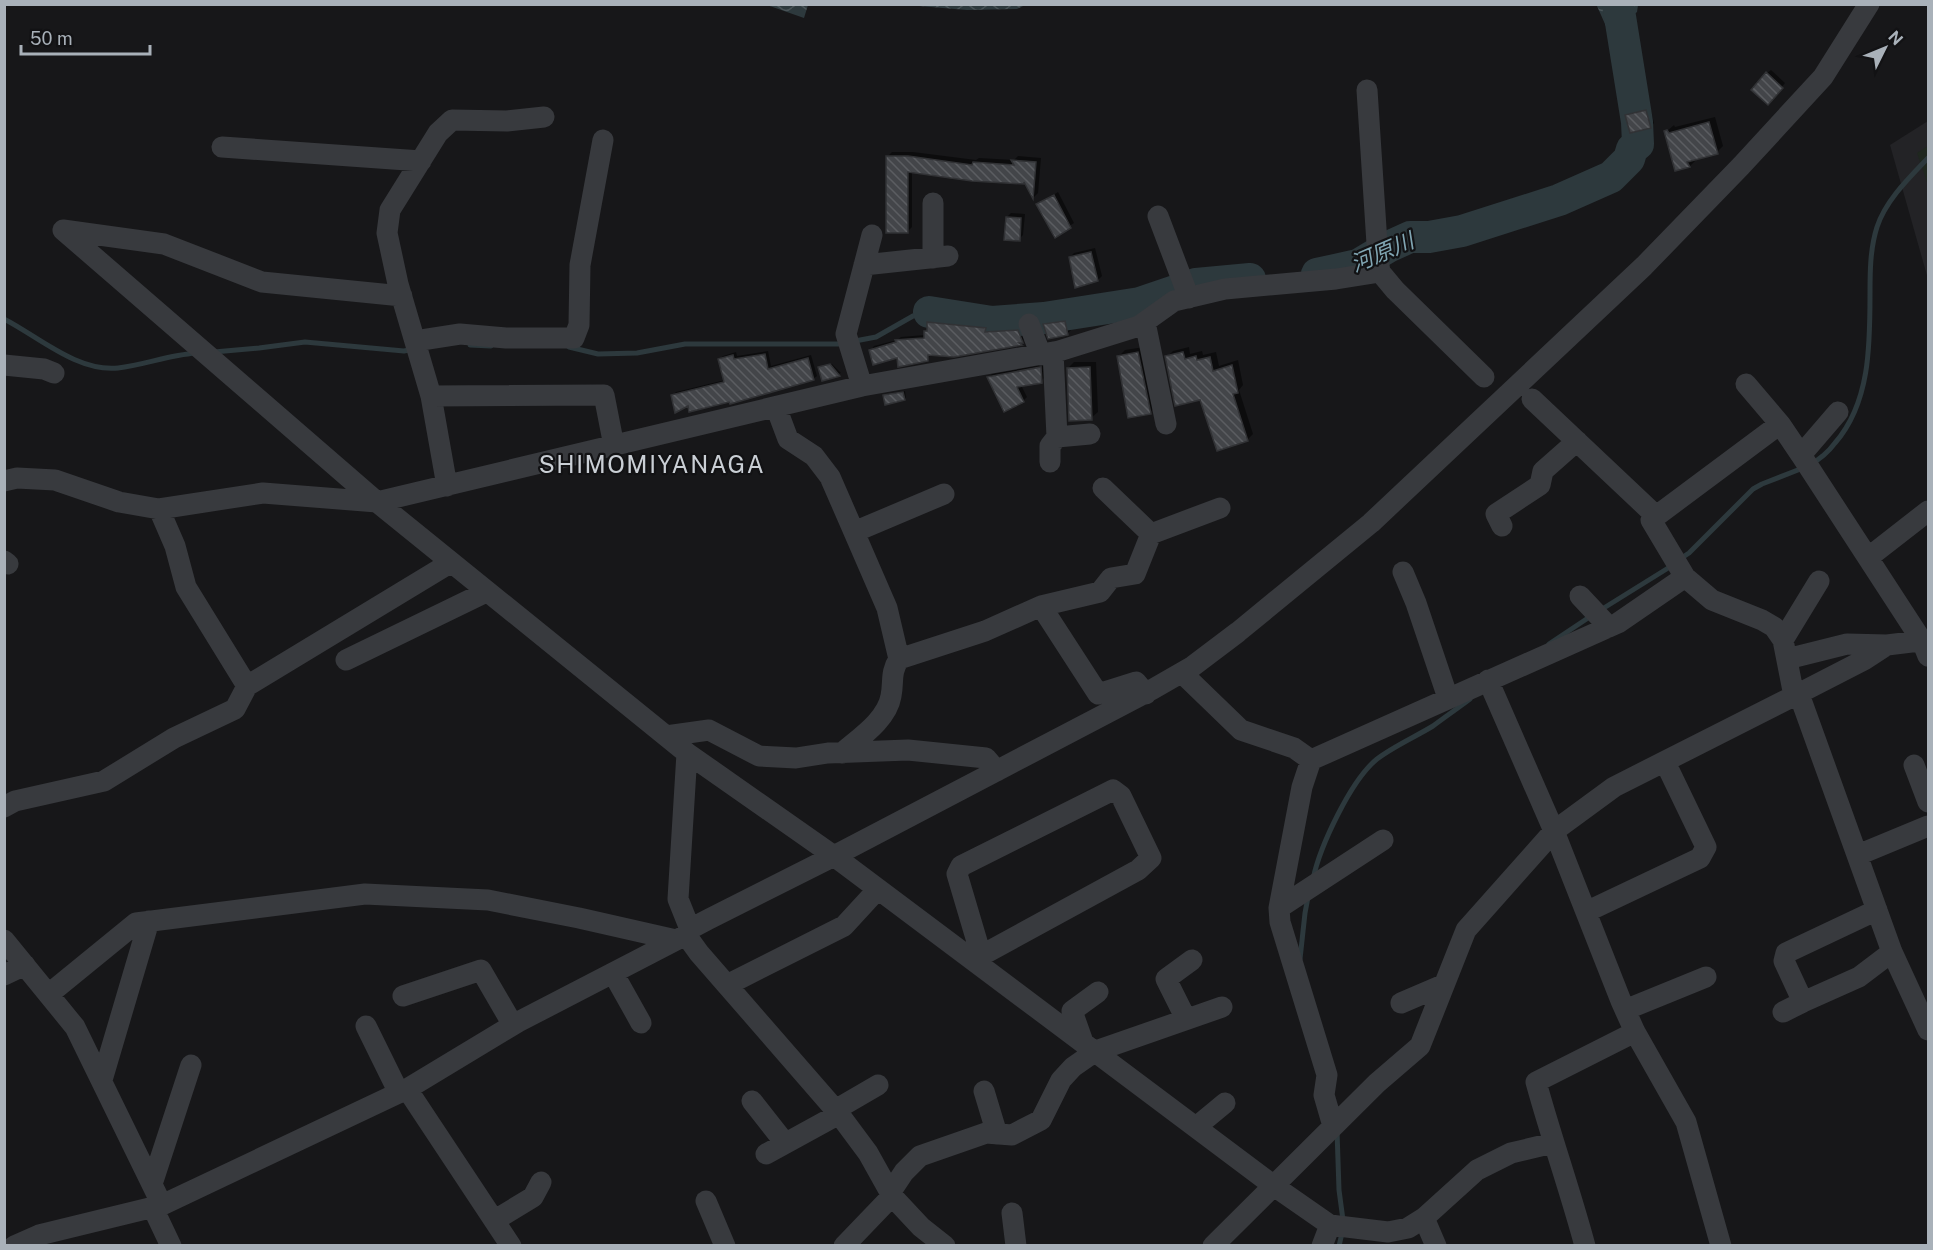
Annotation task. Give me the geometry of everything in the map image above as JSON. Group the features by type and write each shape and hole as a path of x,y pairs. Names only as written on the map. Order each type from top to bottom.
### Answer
{"street":[{"path":"14,1245 43,1240 158,1206 403,1091 513,1025 1146,694 1182,672 1247,626 1371,523 1644,266 1823,77 1869,4"},
{"path":"1367,90 1377,259 1380,272 1395,290 1484,377"},
{"path":"447,486 431,396 402,296 387,233 390,210 438,133 452,120 507,121 544,117"},
{"path":"415,340 460,334 506,338 574,338 579,325 580,264 603,140"},
{"path":"222,147 421,161"},
{"path":"864,265 940,257 933,203"},
{"path":"1158,216 1189,298"},
{"path":"402,296 262,282 164,244 63,230 376,502 687,753 977,957 1089,1047 1274,1186 1330,1225 1388,1232 1408,1228 1424,1218 1477,1170 1511,1153 1553,1143"},
{"path":"862,386 846,333 872,235"},
{"path":"4,481 17,478 54,480 119,502 159,509 262,493 376,502 862,386 1047,353 1139,326 1174,301 1226,289 1336,279 1380,272"},
{"path":"1145,322 1166,424"},
{"path":"1029,324 1047,353 1057,437 1050,446 1050,462"},
{"path":"4,365 44,369 54,374"},
{"path":"1746,384 1780,424 1926,646"},
{"path":"431,396 604,395 614,446"},
{"path":"1532,399 1656,516"},
{"path":"776,407 788,439 814,456 830,477 887,608 899,659"},
{"path":"1801,455 1838,412"},
{"path":"1780,424 1651,520 1685,577 1712,600 1774,627 1785,650 1797,695 1893,952 1929,1029"},
{"path":"1057,437 1090,435"},
{"path":"1502,526 1496,514 1540,485 1543,471 1577,441"},
{"path":"1103,488 1151,534"},
{"path":"854,532 944,494"},
{"path":"842,753 885,711 891,697 892,670 899,659 985,631 1041,606 1100,592 1111,578 1135,574 1151,534 1220,508"},
{"path":"159,509 175,546 186,587 247,686"},
{"path":"1869,557 1929,511"},
{"path":"4,807 15,801 104,781 174,738 235,709 247,686 450,563"},
{"path":"1403,572 1416,603 1448,698"},
{"path":"1333,1126 1324,1095 1327,1074 1280,922 1279,908 1302,787 1311,760 1618,623 1685,577"},
{"path":"1785,650 1819,581"},
{"path":"346,660 486,592"},
{"path":"1580,596 1609,627"},
{"path":"1041,606 1098,694 1136,682 1146,694"},
{"path":"1785,650 1847,644 1926,646"},
{"path":"1213,1245 1377,1083 1420,1046 1466,930 1554,831 1614,787 1797,695 1864,660 1887,645"},
{"path":"1182,672 1241,730 1294,748 1311,760"},
{"path":"1488,680 1554,831 1625,1010 1686,1122 1721,1245"},
{"path":"666,736 709,730 759,756 796,758 908,750 986,758 997,771"},
{"path":"687,753 678,899 684,935 837,1112 868,1153 891,1195 921,1227 945,1245"},
{"path":"1586,912 1700,858 1706,847 1665,762"},
{"path":"1914,765 1929,802"},
{"path":"1113,790 1121,796 1151,858 1138,870 977,957 957,874 960,866 1113,790"},
{"path":"1858,855 1929,826"},
{"path":"1279,908 1383,840"},
{"path":"727,985 844,926 878,889"},
{"path":"49,994 136,923 365,894 488,900 684,935"},
{"path":"1803,1002 1784,961 1786,953 1877,910"},
{"path":"102,1080 149,921"},
{"path":"4,940 75,1027 152,1184 171,1245"},
{"path":"1783,1012 1859,977 1893,952"},
{"path":"1186,1019 1166,979 1192,960"},
{"path":"4,975 25,965"},
{"path":"403,996 481,970 513,1025"},
{"path":"613,973 641,1023"},
{"path":"1625,1010 1706,977"},
{"path":"1401,1003 1443,985"},
{"path":"1089,1047 1072,1011 1098,992"},
{"path":"844,1245 891,1195 904,1172 920,1156 986,1133 1012,1135 1041,1120 1061,1080 1089,1047 1222,1007"},
{"path":"366,1026 403,1091 511,1245"},
{"path":"1585,1245 1536,1082 1635,1032"},
{"path":"152,1184 191,1065"},
{"path":"766,1154 878,1085"},
{"path":"984,1091 997,1134"},
{"path":"752,1101 785,1143"},
{"path":"1196,1127 1225,1102"},
{"path":"495,1220 533,1197 541,1182"},
{"path":"706,1201 725,1245"},
{"path":"1012,1213 1016,1245"},
{"path":"1424,1218 1436,1245"},
{"path":"1322,1245 1330,1225"}],"shaded area":[{"path":"1928,121 1928,279 1890,145"},
{"path":"1928,146 1928,185 1917,153"}],"water":[{"path":"767,5 808,5 804,18"},
{"path":"907,5 1025,5 1017,9 967,10"},
{"path":"1589,5 1638,5 1637,12 1609,33 1597,6"}],"building":[{"path":"1766,72 1783,88 1768,105 1751,90"},
{"path":"1646,110 1651,128 1630,133 1625,115"},
{"path":"1709,122 1718,154 1687,162 1690,167 1675,171 1664,131 1667,130 1669,133"},
{"path":"886,156 908,156 972,165 973,162 1014,165 1011,160 1036,162 1033,199 1024,182 1024,184 972,181 908,172 908,233 886,233"},
{"path":"1054,195 1071,228 1055,238 1036,204"},
{"path":"1006,217 1021,218 1020,241 1004,240"},
{"path":"1091,252 1098,281 1075,288 1069,257"},
{"path":"1065,321 1068,335 1048,339 1043,324"},
{"path":"927,322 986,328 985,332 1018,330 1023,343 954,357 928,355 928,361 898,367 897,358 873,365 869,350 896,342 895,340 924,338"},
{"path":"1138,352 1151,414 1128,418 1117,356"},
{"path":"1183,352 1185,359 1196,356 1197,360 1210,357 1213,371 1232,365 1238,393 1233,394 1248,441 1217,451 1200,400 1175,406 1165,356"},
{"path":"765,354 768,369 808,358 814,380 730,404 729,402 689,412 688,406 675,413 671,395 724,382 718,359 733,355 734,359"},
{"path":"830,364 840,376 822,381 818,367"},
{"path":"1041,367 1042,383 1017,387 1024,402 1004,412 987,377"},
{"path":"1090,367 1092,420 1069,421 1067,368"},
{"path":"903,392 905,400 885,405 883,395"}],"waterway":[{"name":"河原川","path":"1317,274 1358,265 1410,237 1429,237 1462,231 1559,200 1611,177 1629,159 1632,149 1638,144 1637,122 1618,4"},
{"path":"1811,464 1830,449 1847,427 1861,392 1868,353 1871,261 1877,227 1892,199 1928,158"},
{"name":"河原川","path":"929,312 992,322 1044,318 1140,303 1196,284 1250,279"},
{"path":"855,341 876,337 913,316 929,312"},
{"path":"4,319 73,359 103,368 128,367 196,353"},
{"path":"214,352 305,342 404,351 414,349"},
{"path":"569,347 598,354 637,353 685,344 843,344"},
{"path":"470,345 491,346"},
{"path":"1680,559 1689,553 1753,489 1803,468"},
{"path":"1599,611 1673,565"},
{"path":"1549,644 1591,616"},
{"path":"1313,879 1329,832 1347,797 1367,769 1384,754 1433,726 1470,699"},
{"path":"1300,959 1308,897"},
{"path":"1337,1131 1339,1190 1343,1220"},
{"path":"1339,1246 1342,1233"}],"district":[{"name":"SHIMOMIYANAGA","path":"652,464"}]}
